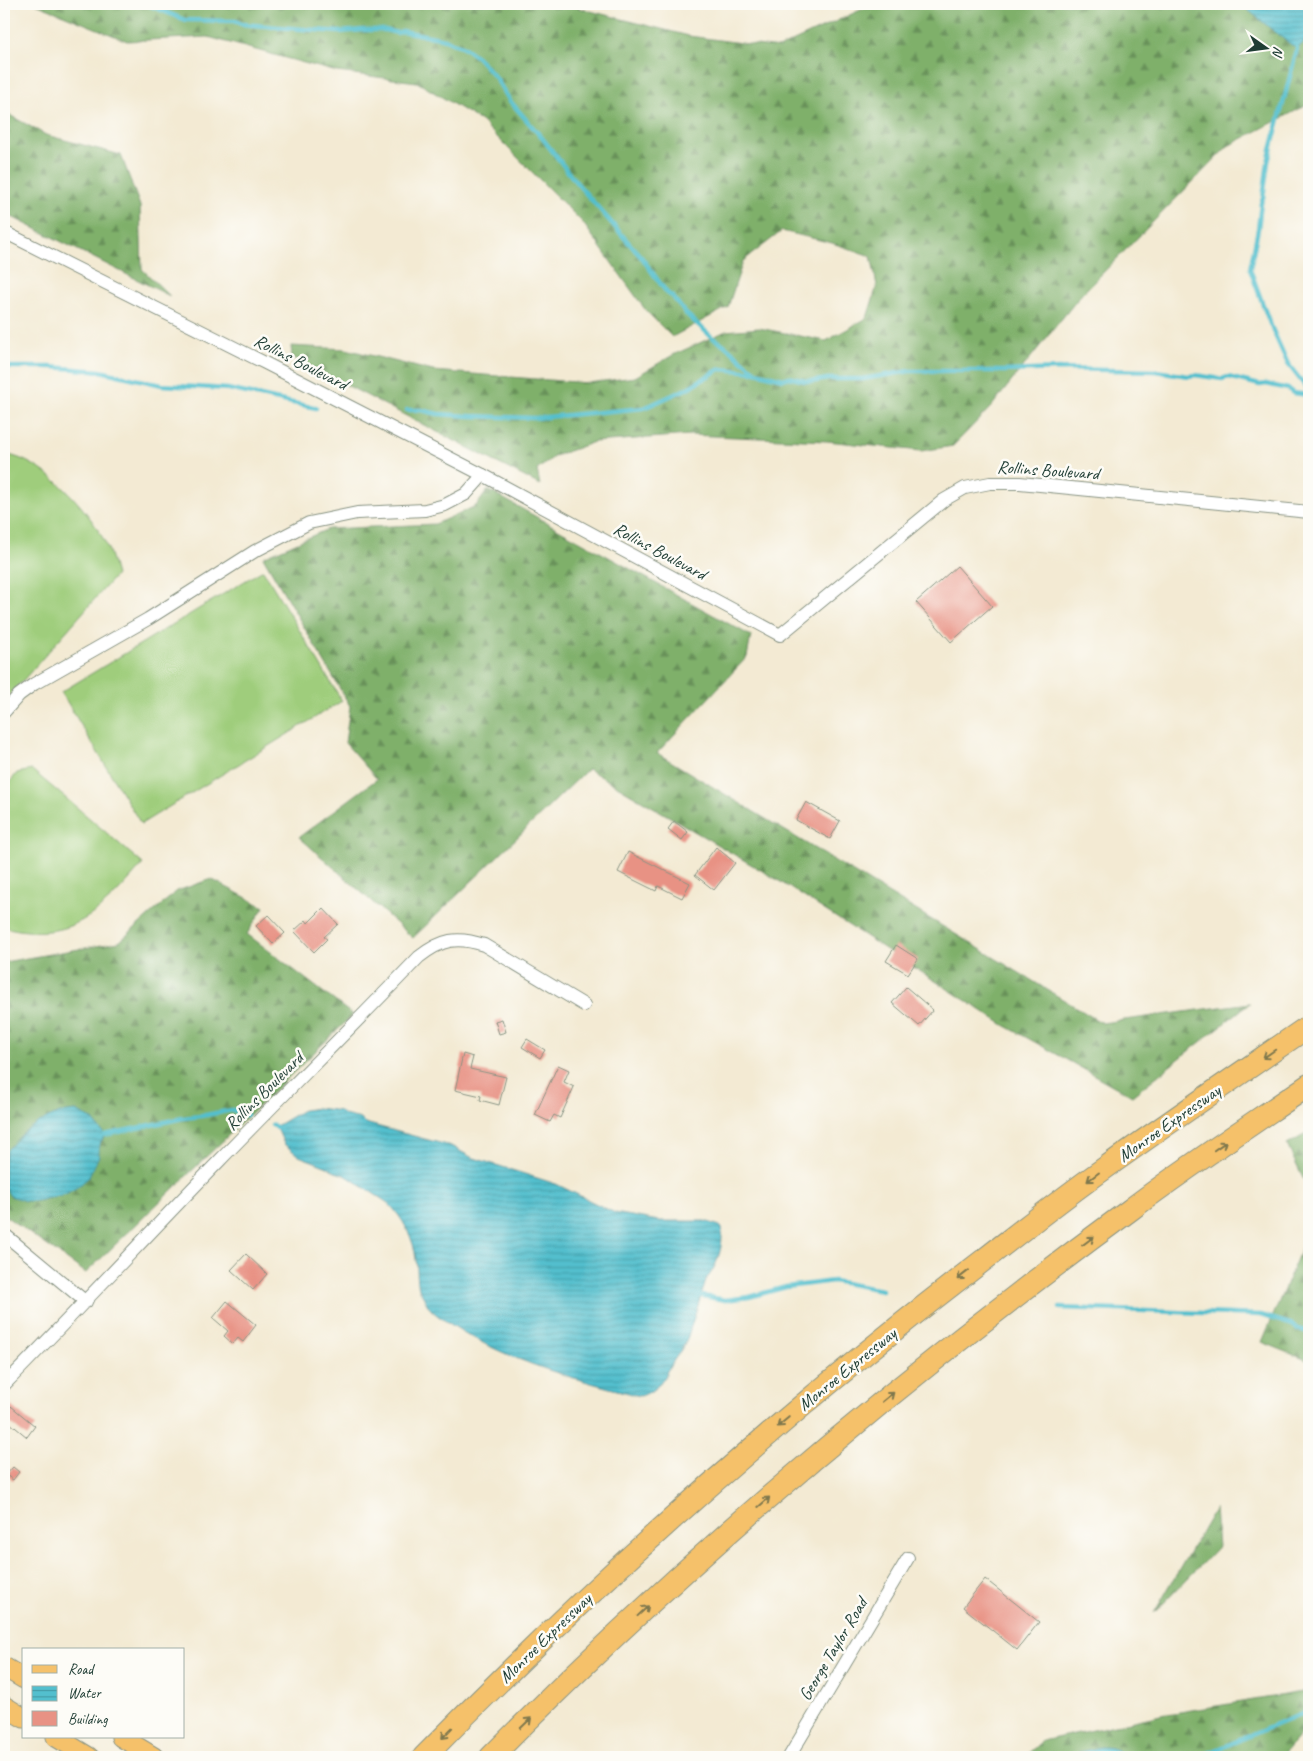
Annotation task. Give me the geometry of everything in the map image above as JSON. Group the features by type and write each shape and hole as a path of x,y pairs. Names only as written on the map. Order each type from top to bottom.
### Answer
{"highway":[{"name":"Monroe Expressway","path":"424,1757 538,1643 698,1495 857,1360 945,1289 1103,1169 1309,1026"},
{"path":"491,1757 579,1671 730,1532 887,1398 968,1333 1132,1208 1309,1085"}],"main road":[{"path":"4,1667 22,1678"},
{"path":"4,1706 22,1717"},
{"path":"58,1738 89,1757"},
{"path":"123,1738 154,1757"}],"street":[{"name":"Rollins Boulevard","path":"4,232 265,363 483,476 780,635 944,500 965,488 990,483 1020,483 1309,512"},
{"path":"4,712 20,695 34,684 148,619 280,537 309,523 332,517 357,513 426,510 445,505 466,494 483,476"},
{"name":"Rollins Boulevard","path":"4,1385 86,1302 221,1159 431,947 458,939 484,945 584,1005"},
{"path":"4,1234 86,1302"},
{"name":"George Taylor Road","path":"789,1757 908,1558"}],"green space":[{"path":"36,4 563,4 689,36 779,48 873,4 1309,4 1309,104 1228,146 1081,295 991,407 953,446 921,451 827,441 690,435 594,442 555,456 537,470 540,485 292,357 291,346 346,349 433,371 588,383 635,377 673,355 726,331 759,328 826,341 867,318 877,286 871,256 832,243 782,231 743,261 728,307 672,337 647,312 583,223 481,121 417,82 337,72 208,37 127,41"},
{"path":"4,112 46,135 121,155 140,206 142,269 170,296 4,213"},
{"path":"4,454 34,465 49,475 76,500 105,542 116,575 19,685 4,699"},
{"path":"488,490 751,636 747,657 657,753 1102,1023 1250,1003 1132,1096 1004,1025 776,879 588,769 413,938 299,837 377,779 345,743 350,706 263,557 328,529 435,524 476,506"},
{"path":"263,570 342,701 141,824 61,692"},
{"path":"32,770 143,864 114,896 84,920 67,927 49,931 28,931 4,927 4,790 17,773"},
{"path":"211,879 264,907 247,934 353,1015 86,1273 4,1215 4,962 119,942 177,891"},
{"path":"1309,1132 1309,1191 1287,1145"},
{"path":"1309,1230 1309,1361 1262,1342"},
{"path":"1215,1508 1218,1547 1154,1613"},
{"path":"1309,1691 1309,1726 1281,1757 1024,1757 1042,1741 1161,1715"}],"water":[{"path":"1240,4 1309,4 1309,38 1297,49"},
{"path":"318,1108 340,1111 344,1115 361,1119 365,1123 451,1146 471,1157 556,1184 615,1213 659,1221 705,1221 720,1226 722,1238 717,1261 707,1278 686,1342 660,1383 652,1390 640,1396 567,1376 519,1359 473,1338 431,1310 419,1289 415,1252 407,1229 388,1203 345,1175 299,1156 284,1144 276,1126 303,1110"},
{"path":"76,1111 92,1119 105,1135 99,1145 99,1156 89,1177 66,1194 37,1201 25,1201 10,1196 4,1187 4,1162 7,1150 24,1132 39,1122 60,1113"},
{"path":"1100,1747 1116,1750 1123,1757 1072,1757 1080,1752"}],"building":[{"path":"957,566 992,606 951,642 916,602"},
{"path":"806,802 840,821 830,839 796,820"},
{"path":"674,821 688,832 682,840 668,829"},
{"path":"716,847 735,863 714,890 695,875"},
{"path":"628,852 690,883 682,898 658,886 656,891 618,872"},
{"path":"323,908 338,924 324,937 327,939 314,952 294,931 306,920 308,923"},
{"path":"268,915 285,933 273,944 256,926"},
{"path":"896,945 918,959 908,974 886,961"},
{"path":"906,987 933,1010 919,1026 892,1003"},
{"path":"502,1019 506,1032 499,1034 495,1021"},
{"path":"527,1039 545,1050 540,1058 522,1047"},
{"path":"463,1054 473,1057 470,1069 506,1077 499,1105 480,1100 481,1096 455,1090"},
{"path":"558,1065 569,1070 564,1082 574,1087 560,1118 554,1115 550,1122 535,1115"},
{"path":"246,1254 267,1274 253,1290 231,1270"},
{"path":"227,1301 256,1325 243,1342 238,1338 233,1344 224,1336 228,1331 213,1318"},
{"path":"11,1406 35,1426 27,1437 4,1418 4,1415"},
{"path":"13,1467 19,1472 13,1480 6,1475"},
{"path":"985,1579 1039,1622 1017,1650 963,1607"}],"waterway":[{"path":"146,4 185,20 236,21 241,24 339,32 385,30 397,33 402,31 445,39 462,46 477,57 495,77 510,101 543,139 575,181 642,258 667,293 673,297 685,313 755,371"},
{"path":"1296,45 1297,49 1268,162 1250,269 1270,324 1288,364 1309,391"},
{"path":"4,367 51,367 100,371 162,385 228,389 316,408"},
{"path":"407,410 470,416 536,418 644,408 686,389 720,369 756,372 783,379 789,377 805,381 863,379 910,371 1059,369 1156,371 1222,379 1228,377 1260,385 1266,384 1288,389 1293,393 1309,395"},
{"path":"105,1135 183,1118 232,1110 247,1115"},
{"path":"272,1125 281,1129"},
{"path":"697,1295 725,1300 749,1297 786,1287 833,1281 882,1290"},
{"path":"1060,1308 1261,1315 1309,1332"},
{"path":"1199,1757 1309,1711"}]}
